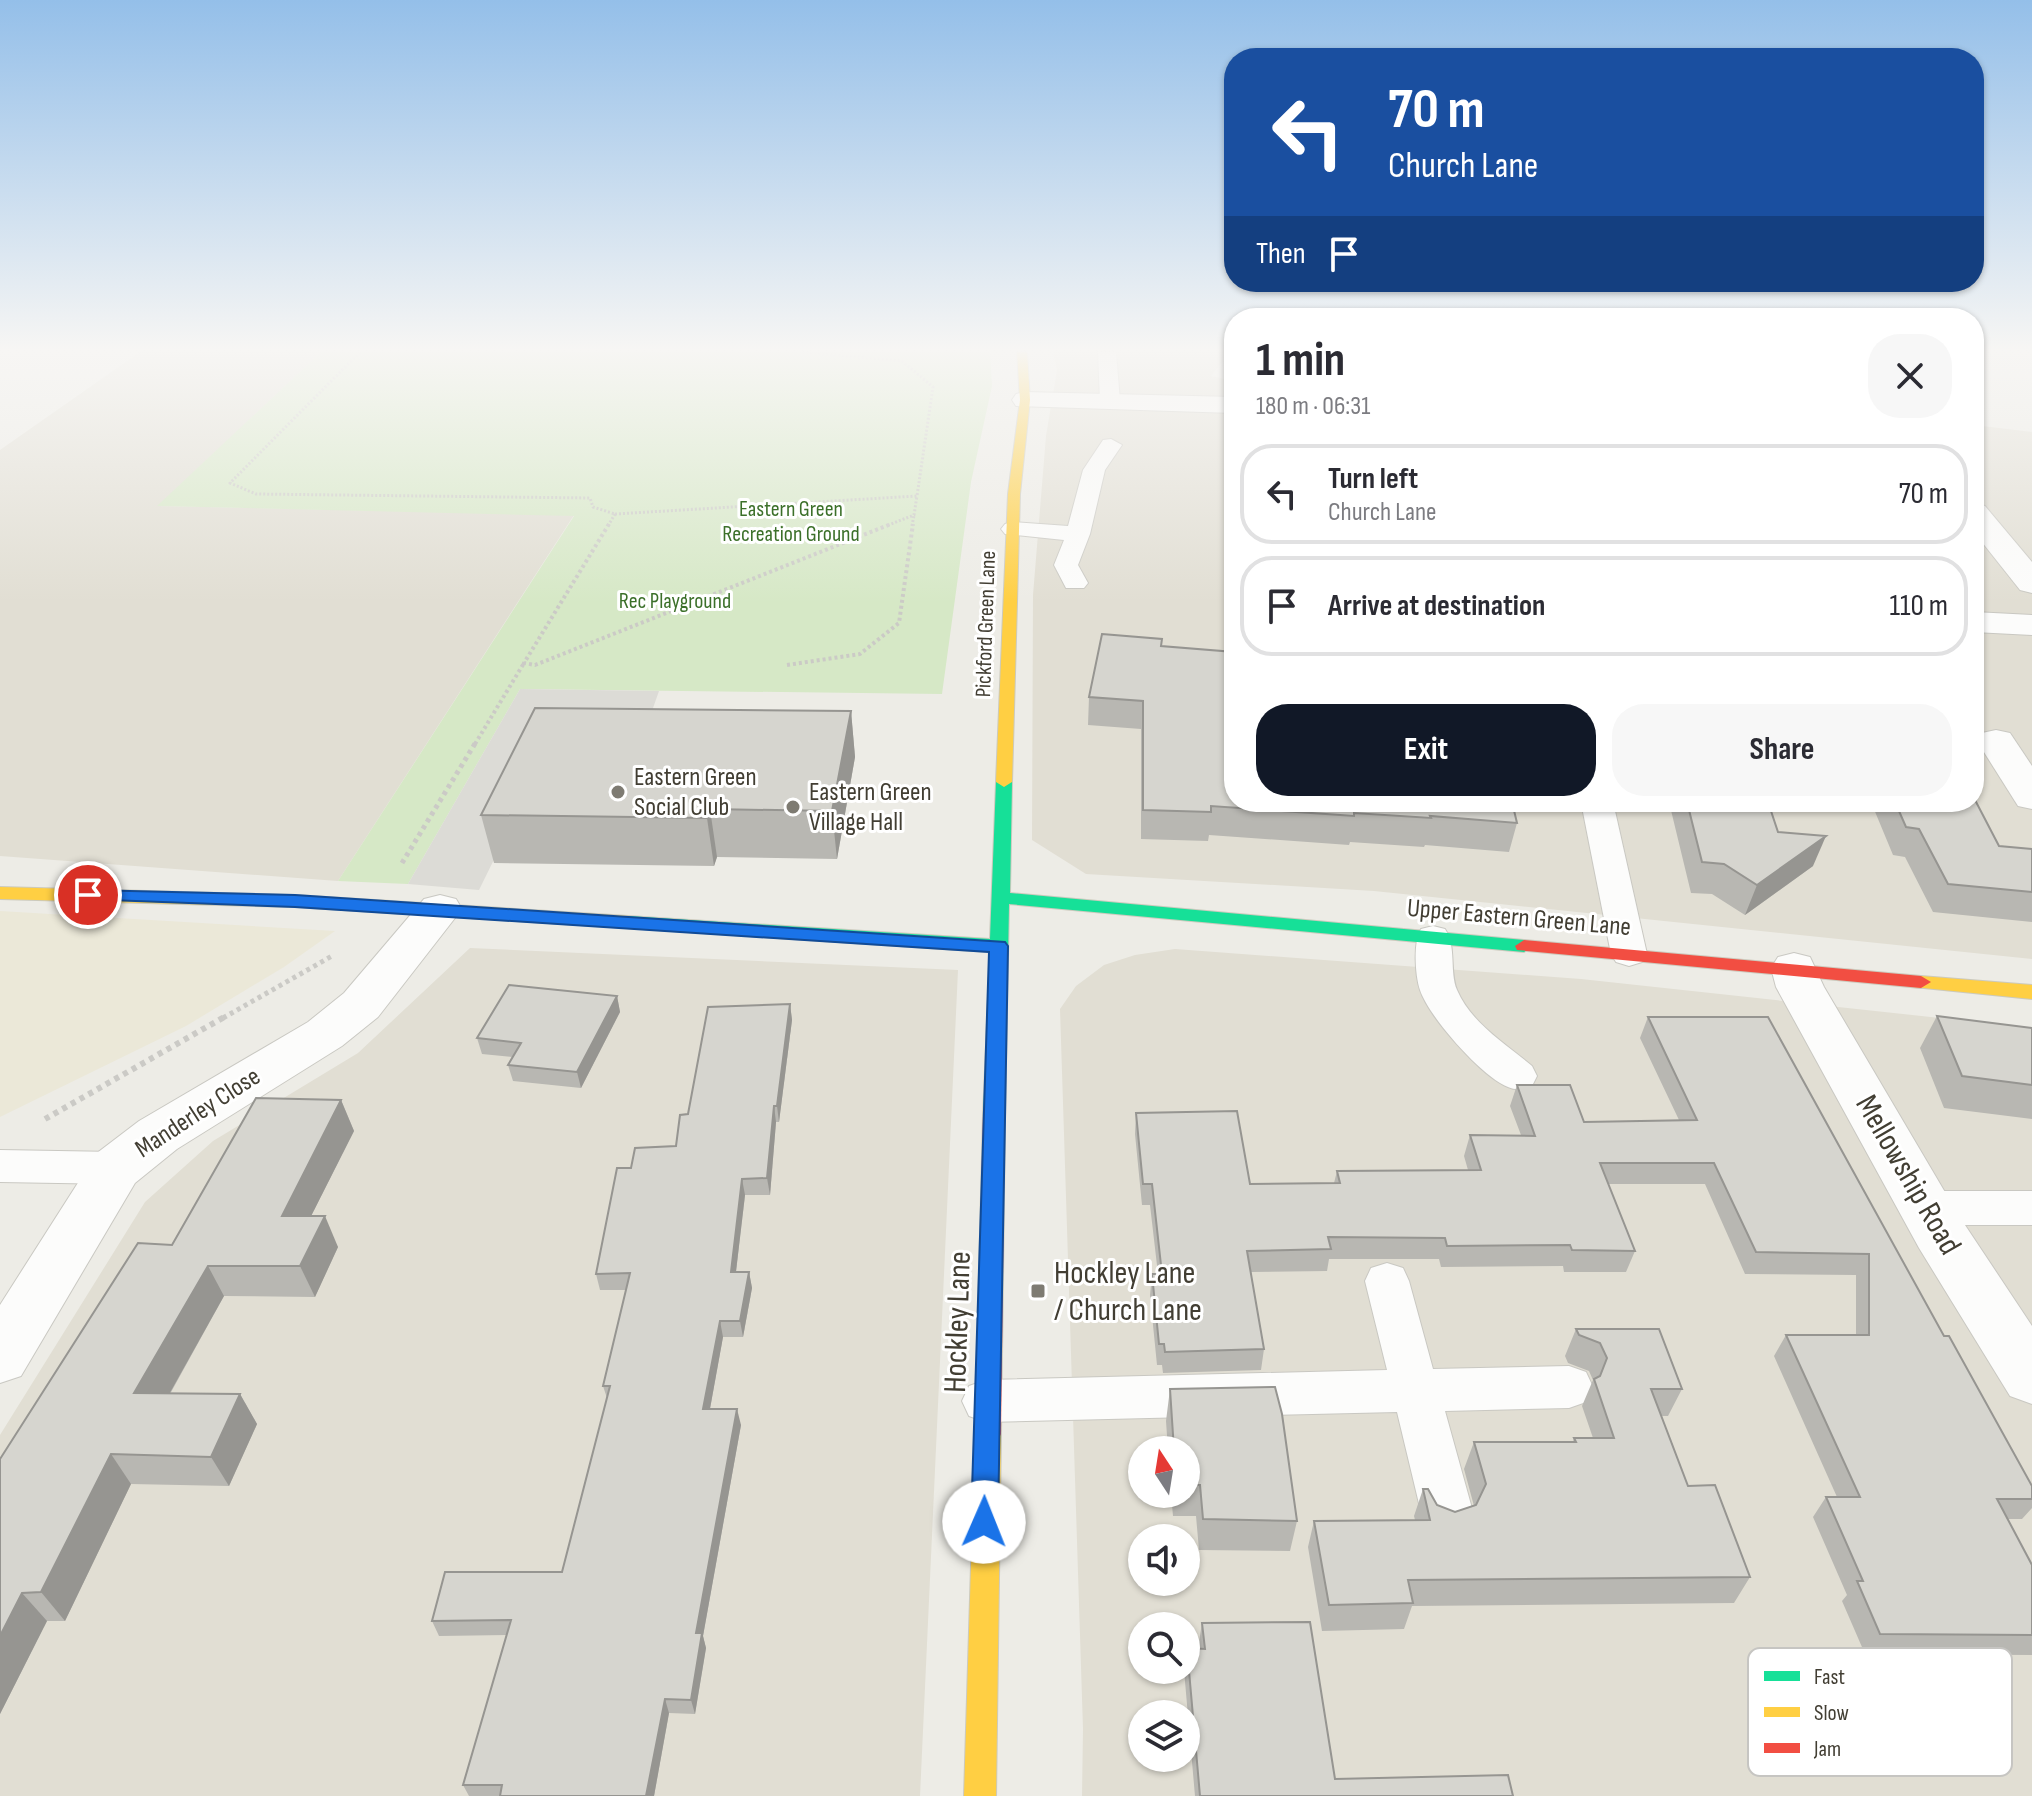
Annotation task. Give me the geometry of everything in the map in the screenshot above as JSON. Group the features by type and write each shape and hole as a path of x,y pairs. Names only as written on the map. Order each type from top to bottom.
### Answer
{"street":[{"name":"Pickford Green Lane","path":"1002,898 1013,529 1022,436"},
{"path":"1984,523 2028,573"},
{"path":"1984,623 2032,625"},
{"path":"1996,741 2032,797"},
{"path":"0,893 440,909 998,946"},
{"name":"Upper Eastern Green Lane","path":"1002,898 2032,992"},
{"name":"Hockley Lane","path":"980,1796 986,1401 998,946 1002,898"},
{"name":"Manderley Close","path":"0,1357 116,1168 158,1135 325,1034 361,1005 440,909"},
{"name":"Mellowship Road","path":"1794,968 1800,987 1925,1208 2032,1377"}],"lane":[{"path":"1075,583 1066,565 1078,534 1094,470 1111,445"},
{"path":"1013,529 1078,534"},
{"path":"1599,812 1629,954"},
{"path":"1433,937 1438,990 1464,1030 1518,1076"},
{"path":"0,1166 116,1168"},
{"path":"1925,1208 2032,1208"},
{"path":"1387,1281 1447,1512"},
{"path":"986,1401 1569,1387"}],"path":[{"path":"277,436 230,483 256,494 590,498 593,507 615,514 917,496"},
{"path":"787,665 860,654 899,623 926,436"},
{"path":"374,906 615,514"},
{"path":"524,663 535,665 914,515"},
{"path":"33,1125 345,950"}],"shaded area":[{"path":"20,436 232,436 158,506 574,515 338,881 0,856 0,450"},
{"path":"1046,436 1224,436 1224,812 1984,812 1984,436 2032,436 2032,959 1374,891 1086,874 1032,840 1033,595"},
{"path":"520,689 659,691 646,728 546,754 479,890 408,884"},
{"path":"0,911 335,931 284,967 186,1026 0,1117"},
{"path":"470,948 958,970 920,1796 0,1796 0,1435 145,1202 213,1141 358,1053"},
{"path":"1175,949 1581,979 2032,1028 2032,1796 1082,1796 1083,1729 1060,1009 1076,986 1104,965 1135,955"}],"green space":[{"name":"Eastern Green Recreation Ground","path":"232,436 981,436 971,482 942,694 520,689 408,884 338,881 574,516 157,506"}],"building":[{"path":"1102,634 1162,639 1161,646 1224,651 1224,807 1211,806 1211,812 1143,810 1143,701 1089,697"},
{"path":"535,708 851,711 832,811 710,809 707,818 481,815"},
{"path":"1297,812 1514,812 1517,823 1430,816 1354,813 1354,816"},
{"path":"1690,812 1771,812 1778,832 1826,836 1757,885 1724,864 1702,862"},
{"path":"1899,812 1981,812 1999,846 2032,849 2032,892 1948,884 1919,829 1906,827"},
{"path":"509,985 617,996 577,1072 508,1065 521,1043 477,1038"},
{"path":"790,1004 777,1106 774,1106 767,1178 742,1179 731,1272 749,1272 740,1321 720,1321 703,1409 737,1409 696,1633 702,1633 691,1700 665,1699 646,1796 500,1796 502,1785 463,1785 511,1620 432,1621 445,1572 562,1572 610,1386 603,1386 630,1273 596,1274 617,1168 631,1168 635,1148 676,1146 680,1115 688,1114 708,1007"},
{"path":"1937,1016 2032,1028 2032,1085 1962,1076"},
{"path":"1648,1017 1768,1017 1944,1336 1949,1336 2032,1486 2032,1499 1997,1499 2032,1565 2032,1635 1880,1634 1857,1581 1863,1581 1826,1497 1860,1497 1786,1335 1869,1335 1869,1254 1756,1252 1714,1163 1600,1163 1635,1251 1572,1250 1570,1245 1447,1246 1445,1238 1328,1237 1331,1249 1247,1251 1264,1349 1165,1352 1164,1344 1159,1344 1152,1274 1162,1274 1152,1184 1143,1184 1136,1113 1237,1111 1250,1184 1340,1183 1337,1171 1481,1170 1470,1135 1535,1136 1517,1085 1570,1085 1584,1122 1697,1120"},
{"path":"256,1098 341,1100 282,1216 325,1216 300,1266 208,1266 134,1393 240,1394 211,1457 111,1454 41,1592 22,1593 0,1636 0,1459 138,1243 172,1245"},
{"path":"1576,1329 1659,1329 1682,1389 1651,1389 1688,1486 1715,1485 1750,1577 1408,1580 1413,1603 1329,1605 1314,1521 1430,1520 1423,1489 1428,1489 1437,1505 1455,1512 1476,1505 1486,1484 1474,1442 1576,1442 1574,1438 1614,1438 1594,1379 1600,1376 1607,1358 1600,1343 1579,1335"},
{"path":"1275,1387 1282,1414 1297,1521 1203,1519 1200,1436 1173,1436 1170,1389"},
{"path":"1310,1622 1335,1779 1508,1775 1513,1796 1200,1796 1200,1700 1192,1700 1190,1684 1200,1684 1200,1649 1205,1649 1202,1623"}],"traffic: fast":[{"path":"994,1116 1004,782"},
{"path":"1002,898 1524,946"},
{"path":"628,922 998,946"}],"traffic: slow":[{"path":"1004,782 1014,494 1021,436"},
{"path":"0,893 295,901 628,922"},
{"path":"1921,982 2032,992"},
{"path":"980,1796 988,1434"}],"traffic: jam":[{"path":"1524,946 1921,982"},
{"path":"988,1434 994,1116"}],"place":[{"name":"Eastern Green Social Club","path":"618,792"},
{"name":"Eastern Green Village Hall","path":"793,807"},
{"name":"Hockley Lane / Church Lane","path":"1038,1291"}],"route":[{"path":"88,895 295,901 998,946 984,1522"}],"park label":[{"name":"Rec Playground","path":"675,601"}]}
